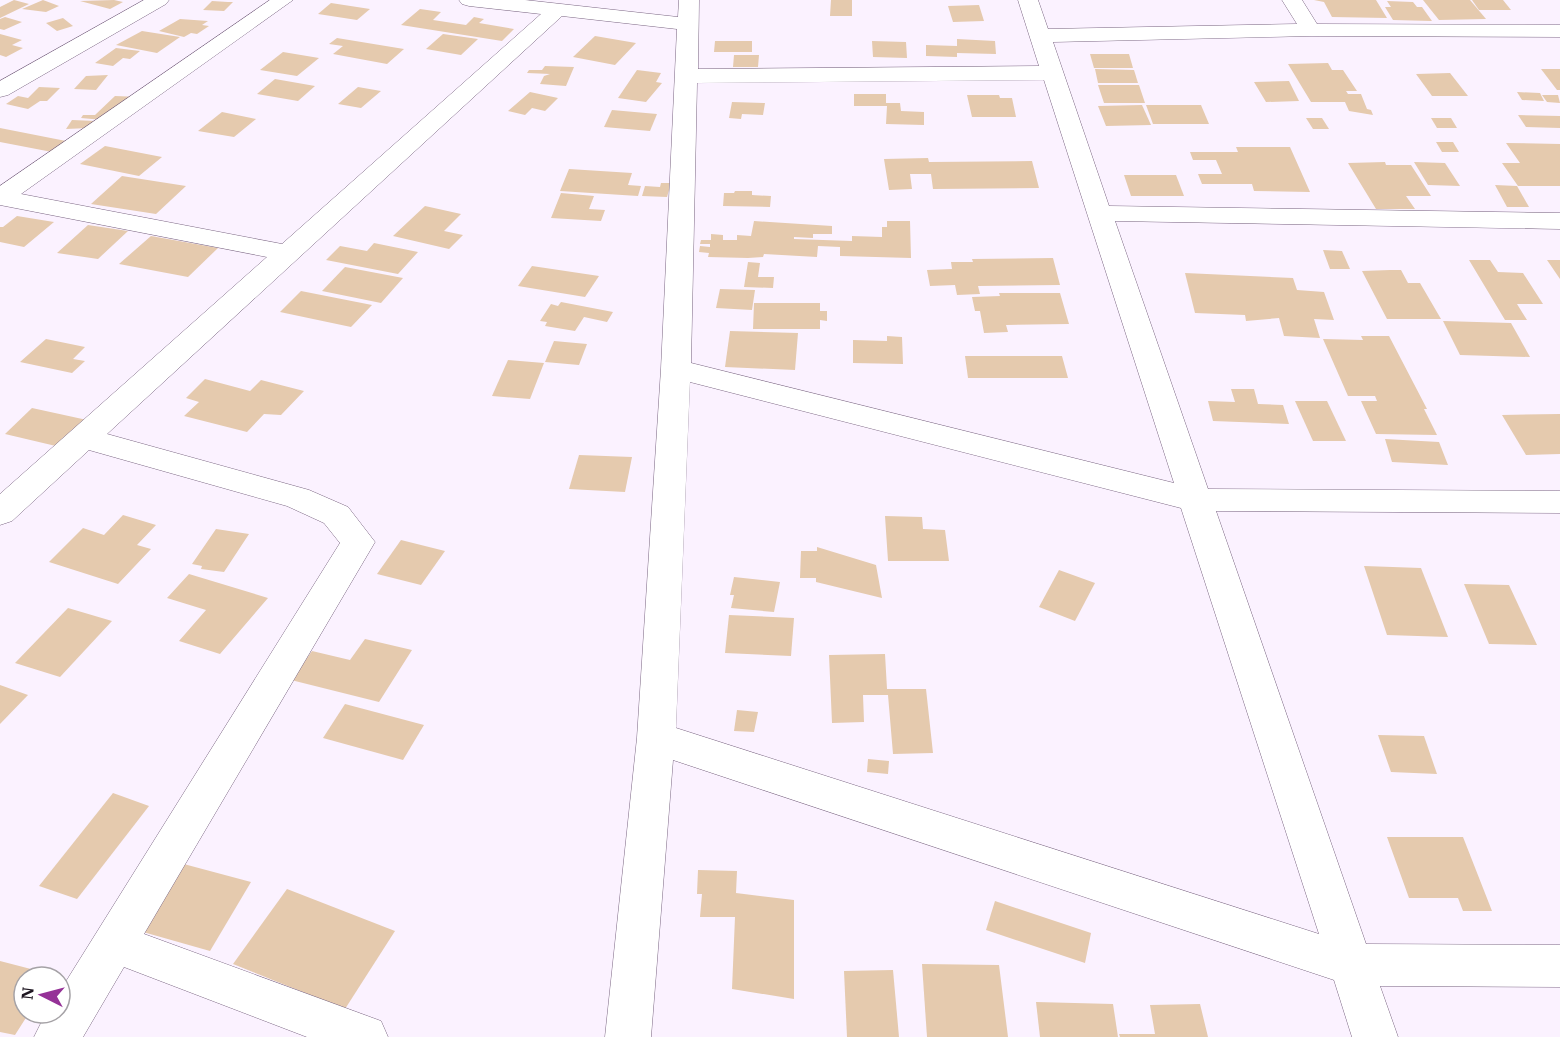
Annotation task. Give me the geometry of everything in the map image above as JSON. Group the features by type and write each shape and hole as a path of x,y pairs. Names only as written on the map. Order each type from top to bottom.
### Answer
{"street":[{"path":"0,90 159,0"},
{"path":"0,197 283,0"},
{"path":"469,0 556,11 689,12 676,369 656,738 628,1037"},
{"path":"1028,0 1375,1037"},
{"path":"1292,0 1311,30"},
{"path":"0,513 556,11"},
{"path":"1040,36 1311,30 1560,31"},
{"path":"688,76 1052,72"},
{"path":"0,197 287,254"},
{"path":"1098,213 1560,221"},
{"path":"676,369 1196,500 1560,502"},
{"path":"57,1037 358,542 336,515 298,498 83,438"},
{"path":"656,738 1352,965 1560,966"},
{"path":"114,943 365,1037"}],"building":[{"path":"14,0 29,4 0,18 0,7"},
{"path":"43,0 59,6 46,12 22,9"},
{"path":"831,0 852,0 852,16 830,16"},
{"path":"1314,0 1376,0 1387,18 1332,17 1324,2"},
{"path":"1423,0 1470,0 1486,19 1439,20"},
{"path":"1472,0 1503,0 1511,10 1479,10"},
{"path":"80,1 123,2 110,9"},
{"path":"212,1 233,2 224,11 203,10"},
{"path":"1387,1 1413,2 1417,7 1422,7 1432,21 1393,20 1385,7 1391,7"},
{"path":"331,3 370,9 357,20 318,14"},
{"path":"979,5 984,21 953,22 948,6"},
{"path":"420,9 441,12 433,20 466,25 474,17 484,19 479,23 514,29 502,41 401,25"},
{"path":"5,17 22,22 4,30 0,29 0,19"},
{"path":"63,18 73,26 57,31 46,23"},
{"path":"180,19 208,21 202,25 209,26 197,34 191,33 184,37 159,31"},
{"path":"142,31 180,37 157,53 116,45"},
{"path":"0,34 22,40 12,45 23,48 6,57 0,55"},
{"path":"443,34 478,39 461,55 426,49"},
{"path":"595,36 636,43 615,65 573,57"},
{"path":"337,38 404,49 387,64 333,54 343,46 329,44"},
{"path":"957,39 995,41 996,54 957,53 957,57 926,56 926,45 957,46"},
{"path":"715,41 752,41 752,52 714,52"},
{"path":"872,41 906,42 907,58 873,57"},
{"path":"116,48 140,51 130,59 123,58 113,66 95,63"},
{"path":"283,52 319,58 297,76 260,70"},
{"path":"1090,54 1129,54 1133,68 1094,68"},
{"path":"734,55 759,55 758,67 733,67"},
{"path":"1328,63 1332,70 1343,70 1357,91 1346,91 1348,94 1361,94 1367,109 1371,110 1373,115 1349,111 1345,102 1311,102 1288,64"},
{"path":"545,66 574,67 566,86 540,84 544,76 550,74 527,73 529,70 542,70"},
{"path":"1095,69 1134,70 1138,83 1098,83"},
{"path":"1541,69 1560,69 1560,90 1557,90"},
{"path":"637,70 661,73 656,82 662,83 646,102 618,98"},
{"path":"1450,73 1468,96 1432,96 1416,74"},
{"path":"108,75 96,90 74,89 86,76"},
{"path":"275,79 315,86 298,101 257,94"},
{"path":"1289,81 1299,101 1266,102 1254,82"},
{"path":"1098,85 1139,85 1145,103 1104,103"},
{"path":"39,87 60,88 47,101 40,101 28,109 6,104 18,96 28,98"},
{"path":"358,87 381,91 361,108 338,104"},
{"path":"530,92 558,98 545,111 532,108 525,115 508,111"},
{"path":"1517,92 1540,93 1544,101 1522,100"},
{"path":"854,94 886,94 886,103 900,103 901,111 924,112 924,125 886,124 887,106 854,106"},
{"path":"967,95 999,95 1000,98 1012,98 1016,117 972,117"},
{"path":"1542,95 1558,95 1560,103 1547,102"},
{"path":"115,96 140,97 103,120 81,118 83,115 95,115"},
{"path":"732,102 765,103 763,115 742,114 741,119 729,118"},
{"path":"1142,105 1151,125 1106,126 1098,106"},
{"path":"1146,105 1201,105 1209,124 1153,124"},
{"path":"612,110 657,114 650,131 604,127"},
{"path":"222,112 256,119 234,137 198,131"},
{"path":"1518,115 1560,116 1560,128 1526,127"},
{"path":"1306,118 1322,118 1329,129 1313,129"},
{"path":"1431,118 1451,118 1457,128 1437,128"},
{"path":"72,120 96,121 89,128 66,129"},
{"path":"0,128 66,141 52,152 0,142"},
{"path":"1436,142 1453,142 1459,152 1442,152"},
{"path":"1506,143 1560,144 1560,186 1518,186 1502,163 1520,163"},
{"path":"105,146 162,157 139,176 80,164"},
{"path":"1236,147 1290,147 1310,192 1254,191 1252,184 1202,184 1198,174 1222,174 1216,160 1193,160 1190,152 1238,152"},
{"path":"928,158 929,162 1032,161 1039,188 933,189 931,174 910,174 912,189 889,190 884,159"},
{"path":"1385,162 1386,165 1411,165 1431,196 1406,196 1415,209 1376,209 1348,163"},
{"path":"1414,162 1445,163 1460,186 1428,185"},
{"path":"569,169 632,173 628,185 641,186 638,196 560,191"},
{"path":"1124,175 1176,175 1184,196 1131,196"},
{"path":"122,176 186,186 156,214 91,204"},
{"path":"661,183 671,183 667,197 642,196 645,186 660,187"},
{"path":"1495,185 1517,186 1529,207 1507,207"},
{"path":"752,191 752,195 771,196 770,207 723,206 724,193"},
{"path":"561,193 594,196 589,209 605,210 601,221 551,218"},
{"path":"425,206 461,214 444,231 463,235 449,249 393,236"},
{"path":"17,216 54,222 24,247 0,242 0,227"},
{"path":"754,221 832,226 832,234 813,234 813,238 794,237 794,239 852,241 852,236 882,237 882,227 887,227 887,221 910,221 911,258 840,256 840,247 818,246 817,257 764,254 763,257 748,258 708,257 709,253 699,252 700,246 710,247 710,244 700,244 701,240 711,240 711,234 723,235 723,240 737,240 737,235 751,236"},
{"path":"88,225 128,231 98,259 57,253"},
{"path":"151,236 218,248 188,277 119,264"},
{"path":"374,243 418,252 398,274 326,260 340,246 367,251"},
{"path":"1323,250 1342,251 1350,269 1330,269"},
{"path":"1053,258 1060,285 978,286 980,294 957,295 955,285 930,286 927,270 952,269 951,262 973,262 972,259"},
{"path":"1469,260 1490,260 1498,272 1523,273 1543,304 1517,304 1527,320 1505,320"},
{"path":"1547,260 1560,260 1560,279"},
{"path":"748,262 760,263 758,277 774,277 773,288 744,287"},
{"path":"532,266 599,276 585,297 518,286"},
{"path":"345,267 403,278 381,303 322,291"},
{"path":"1401,270 1408,283 1420,283 1441,319 1387,319 1362,271"},
{"path":"1185,273 1293,278 1297,290 1324,292 1334,320 1314,319 1320,338 1284,336 1279,318 1246,321 1245,315 1195,313"},
{"path":"720,289 755,290 752,310 716,308"},
{"path":"301,291 372,305 351,327 280,312"},
{"path":"999,293 1060,293 1069,324 1006,325 1008,332 984,333 980,311 975,311 972,297 1000,296"},
{"path":"561,302 613,312 607,322 584,317 575,331 545,326 547,322 540,321 551,304 558,306"},
{"path":"754,303 820,303 820,311 827,311 827,321 820,320 820,329 753,329"},
{"path":"1443,321 1511,323 1530,357 1460,355"},
{"path":"730,331 798,333 795,370 725,367"},
{"path":"887,336 902,337 903,364 853,363 853,340 887,341"},
{"path":"1361,336 1389,336 1427,409 1424,409 1437,435 1376,434 1361,401 1377,401 1375,396 1348,396 1323,339 1363,340"},
{"path":"46,339 85,347 73,359 85,361 72,373 20,362"},
{"path":"554,341 587,344 579,365 545,362"},
{"path":"965,356 1062,356 1068,378 968,378"},
{"path":"508,360 544,363 530,399 492,396"},
{"path":"205,379 250,391 261,380 304,391 281,415 264,414 247,432 184,416 199,402 186,398"},
{"path":"1231,389 1254,389 1258,404 1283,405 1289,424 1213,421 1208,401 1235,402"},
{"path":"1295,401 1327,401 1346,441 1313,441"},
{"path":"32,408 87,420 60,447 5,434"},
{"path":"1560,414 1560,454 1526,455 1502,415"},
{"path":"1385,439 1439,442 1448,465 1392,462"},
{"path":"579,455 632,457 625,492 569,489"},
{"path":"123,515 156,525 137,545 151,549 118,584 49,562 83,528 104,535"},
{"path":"885,516 922,517 923,529 945,530 949,561 888,561"},
{"path":"216,529 249,534 224,572 201,569 202,566 192,564"},
{"path":"401,540 445,551 421,585 377,574"},
{"path":"817,547 876,565 882,598 816,582 816,578 800,578 801,551 817,551"},
{"path":"1364,566 1421,568 1448,637 1387,635"},
{"path":"1059,570 1095,583 1075,621 1039,607"},
{"path":"189,574 268,598 220,654 179,641 206,610 167,598"},
{"path":"734,577 780,582 774,612 731,608 734,595 730,595"},
{"path":"1464,584 1509,585 1537,645 1489,644"},
{"path":"68,608 112,621 60,677 15,663"},
{"path":"729,615 794,618 791,656 725,653"},
{"path":"365,639 412,650 379,702 291,680 312,651 350,660"},
{"path":"885,654 887,689 926,689 933,753 893,754 888,695 863,695 864,722 832,723 829,655"},
{"path":"0,685 28,695 0,724"},
{"path":"345,704 424,725 403,760 323,738"},
{"path":"737,710 758,712 754,732 734,731"},
{"path":"1378,735 1424,736 1437,774 1391,772"},
{"path":"868,759 889,761 888,774 867,772"},
{"path":"113,793 149,806 77,899 39,886"},
{"path":"1387,837 1463,837 1492,911 1463,911 1458,898 1409,898"},
{"path":"180,863 251,882 210,951 136,930"},
{"path":"698,870 737,871 736,893 794,900 794,999 732,989 735,917 700,917 702,894 697,894"},
{"path":"287,889 395,931 345,1009 233,964"},
{"path":"995,901 1091,933 1085,963 986,930"},
{"path":"0,961 15,965 12,965 12,1025 21,1025 15,1035 0,1032"},
{"path":"922,964 999,965 1008,1037 927,1037"},
{"path":"893,970 899,1037 847,1037 844,971"},
{"path":"1036,1002 1113,1004 1118,1037 1040,1037"},
{"path":"1200,1004 1208,1037 1120,1037 1119,1034 1155,1034 1150,1005"}]}
